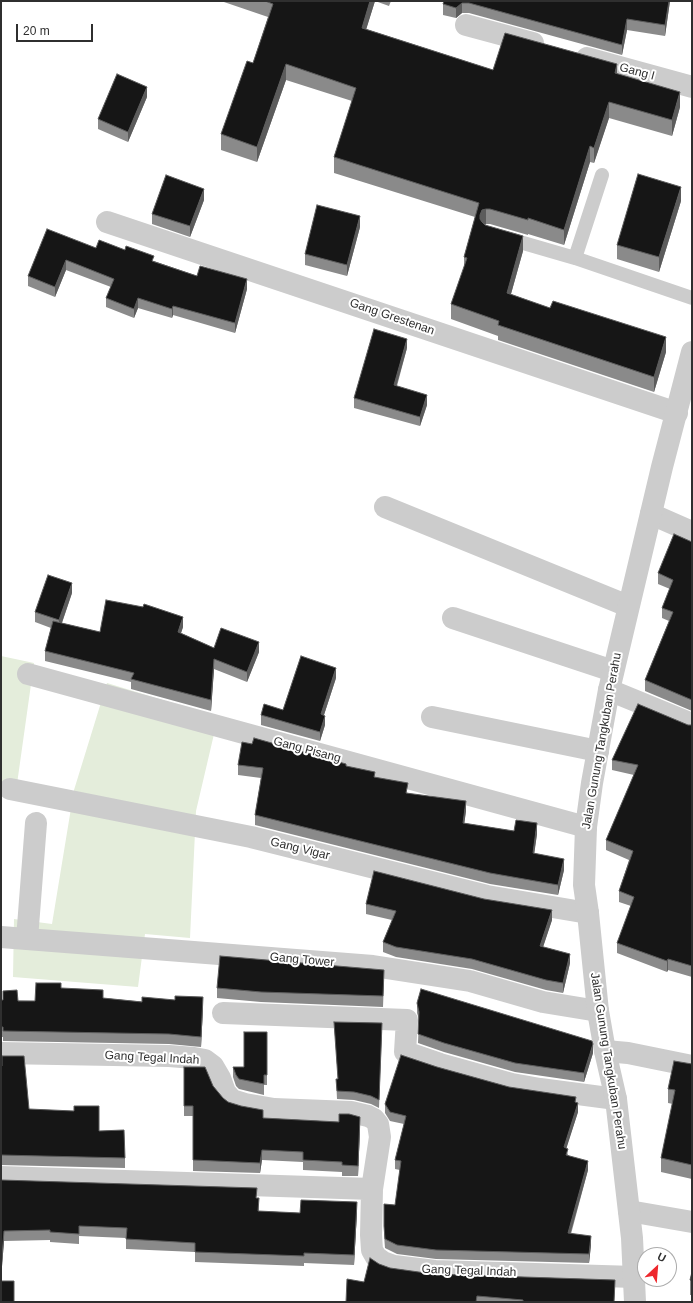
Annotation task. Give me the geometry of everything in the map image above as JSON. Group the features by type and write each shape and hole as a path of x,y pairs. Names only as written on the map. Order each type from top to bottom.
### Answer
{"street":[{"path":"466,25 549,48"},
{"name":"Gang I","path":"572,54 692,87"},
{"name":"Gang Grestenan","path":"107,222 677,413"},
{"name":"Jalan Gunung Tangkuban Perahu","path":"635,1302 635,1277 629,1211 616,1099 598,1011 584,885 586,827 611,680 650,514 692,352"},
{"path":"385,507 628,606"},
{"path":"650,514 692,532"},
{"path":"453,618 611,680 692,724"},
{"name":"Gang Pisang","path":"28,674 586,827"},
{"path":"432,717 598,751"},
{"name":"Gang Vigar","path":"10,789 251,837 487,896 588,913"},
{"path":"27,939 36,823"},
{"name":"Gang Tower","path":"1,937 373,966 470,981 543,1002 598,1011"},
{"path":"223,1014 408,1020 404,1052 440,1064 512,1084 616,1099"},
{"path":"605,1051 628,1053 692,1066"},
{"name":"Gang Tegal Indah","path":"1,1053 169,1056 194,1058 205,1060 212,1066 220,1078 225,1092 232,1100 274,1109 351,1112 374,1119 378,1124 380,1137 372,1189 370,1235 372,1250 376,1257 383,1262 394,1266 435,1271 635,1277"},
{"path":"1,1177 372,1189"},
{"path":"629,1211 692,1222"}],"lane":[{"path":"575,258 602,175"},
{"path":"495,235 575,258 692,298"}],"green space":[{"path":"1,656 34,663 17,784 1,781"},
{"path":"107,683 218,717 196,811 190,938 145,934 138,987 13,977 14,919 52,924 74,790"}],"building":[{"path":"265,1 370,1 362,28 493,70 505,33 617,64 615,73 680,92 672,120 609,102 594,148 590,146 564,230 528,218 528,220 490,209 482,210 480,215 480,219 485,225 523,236 507,293 550,308 553,301 666,337 654,377 498,325 499,321 451,304 467,258 464,257 479,203 334,157 356,88 286,64 257,147 221,134 247,61 253,63 273,4"},
{"path":"444,1 669,1 665,25 627,19 622,45 469,3 462,3 456,8 443,4"},
{"path":"117,74 147,87 128,132 98,119"},
{"path":"638,174 681,187 659,257 617,245"},
{"path":"166,175 204,189 190,226 152,214"},
{"path":"317,205 360,216 347,265 305,254"},
{"path":"47,229 96,248 99,240 125,250 126,246 154,256 152,261 197,276 200,266 247,279 235,323 173,306 172,309 138,298 134,309 106,298 114,279 66,260 55,287 28,276"},
{"path":"374,329 407,339 394,385 427,395 420,417 354,398"},
{"path":"674,534 692,542 692,700 645,680 673,612 662,608 673,580 658,573"},
{"path":"48,575 72,583 59,620 35,612"},
{"path":"106,600 143,607 144,604 183,617 178,632 214,648 221,628 259,642 247,672 214,659 211,700 131,679 134,673 45,651 53,621 100,632"},
{"path":"301,656 336,668 321,714 325,716 320,732 261,715 264,704 283,710"},
{"path":"638,704 688,725 692,725 692,966 668,959 667,961 617,943 634,897 619,891 633,851 606,840 638,765 612,760"},
{"path":"254,738 346,764 346,766 375,772 374,777 408,783 406,793 466,801 463,823 514,831 516,820 537,823 533,853 564,859 558,885 490,873 255,815 263,768 238,765 242,742 252,744"},
{"path":"374,871 484,899 552,910 540,946 570,954 563,983 546,980 472,959 396,947 383,942 396,911 366,904"},
{"path":"220,956 384,970 383,996 261,992 217,988"},
{"path":"36,983 61,983 61,988 103,990 103,998 142,1002 142,997 175,1000 175,996 203,997 201,1037 169,1034 3,1031 3,1027 1,1027 1,1000 3,1000 3,991 17,990 18,1001 35,1001"},
{"path":"421,989 592,1041 593,1044 584,1073 515,1063 418,1034 419,1012 417,1003"},
{"path":"334,1022 382,1023 379,1100 371,1096 354,1092 337,1091 336,1079 338,1079"},
{"path":"244,1032 267,1032 267,1075 264,1075 264,1084 239,1079 236,1075 233,1067 244,1067"},
{"path":"401,1055 437,1067 509,1087 576,1097 575,1102 578,1103 564,1147 568,1149 566,1155 588,1161 568,1233 591,1236 589,1254 436,1250 397,1245 385,1239 384,1204 395,1205 401,1161 395,1160 406,1116 390,1112 385,1104"},
{"path":"2,1056 24,1056 29,1109 74,1111 74,1106 99,1106 99,1131 124,1130 125,1158 1,1155"},
{"path":"674,1061 692,1064 692,1165 661,1158 675,1090 668,1089"},
{"path":"184,1067 205,1067 213,1086 223,1098 228,1102 241,1106 263,1110 263,1118 339,1122 339,1114 349,1114 360,1117 358,1166 342,1165 342,1162 303,1160 303,1152 262,1150 260,1163 193,1160 193,1106 184,1106"},
{"path":"1,1180 257,1188 256,1198 259,1198 258,1211 300,1213 301,1200 357,1202 354,1255 304,1253 304,1256 195,1252 195,1243 126,1239 127,1228 79,1226 79,1234 50,1232 50,1230 4,1231 1,1269"},
{"path":"370,1258 379,1264 390,1268 433,1274 615,1280 614,1302 523,1302 523,1300 477,1296 476,1302 346,1302 347,1279 364,1282"},
{"path":"1,1281 14,1281 14,1302 1,1302"}]}
